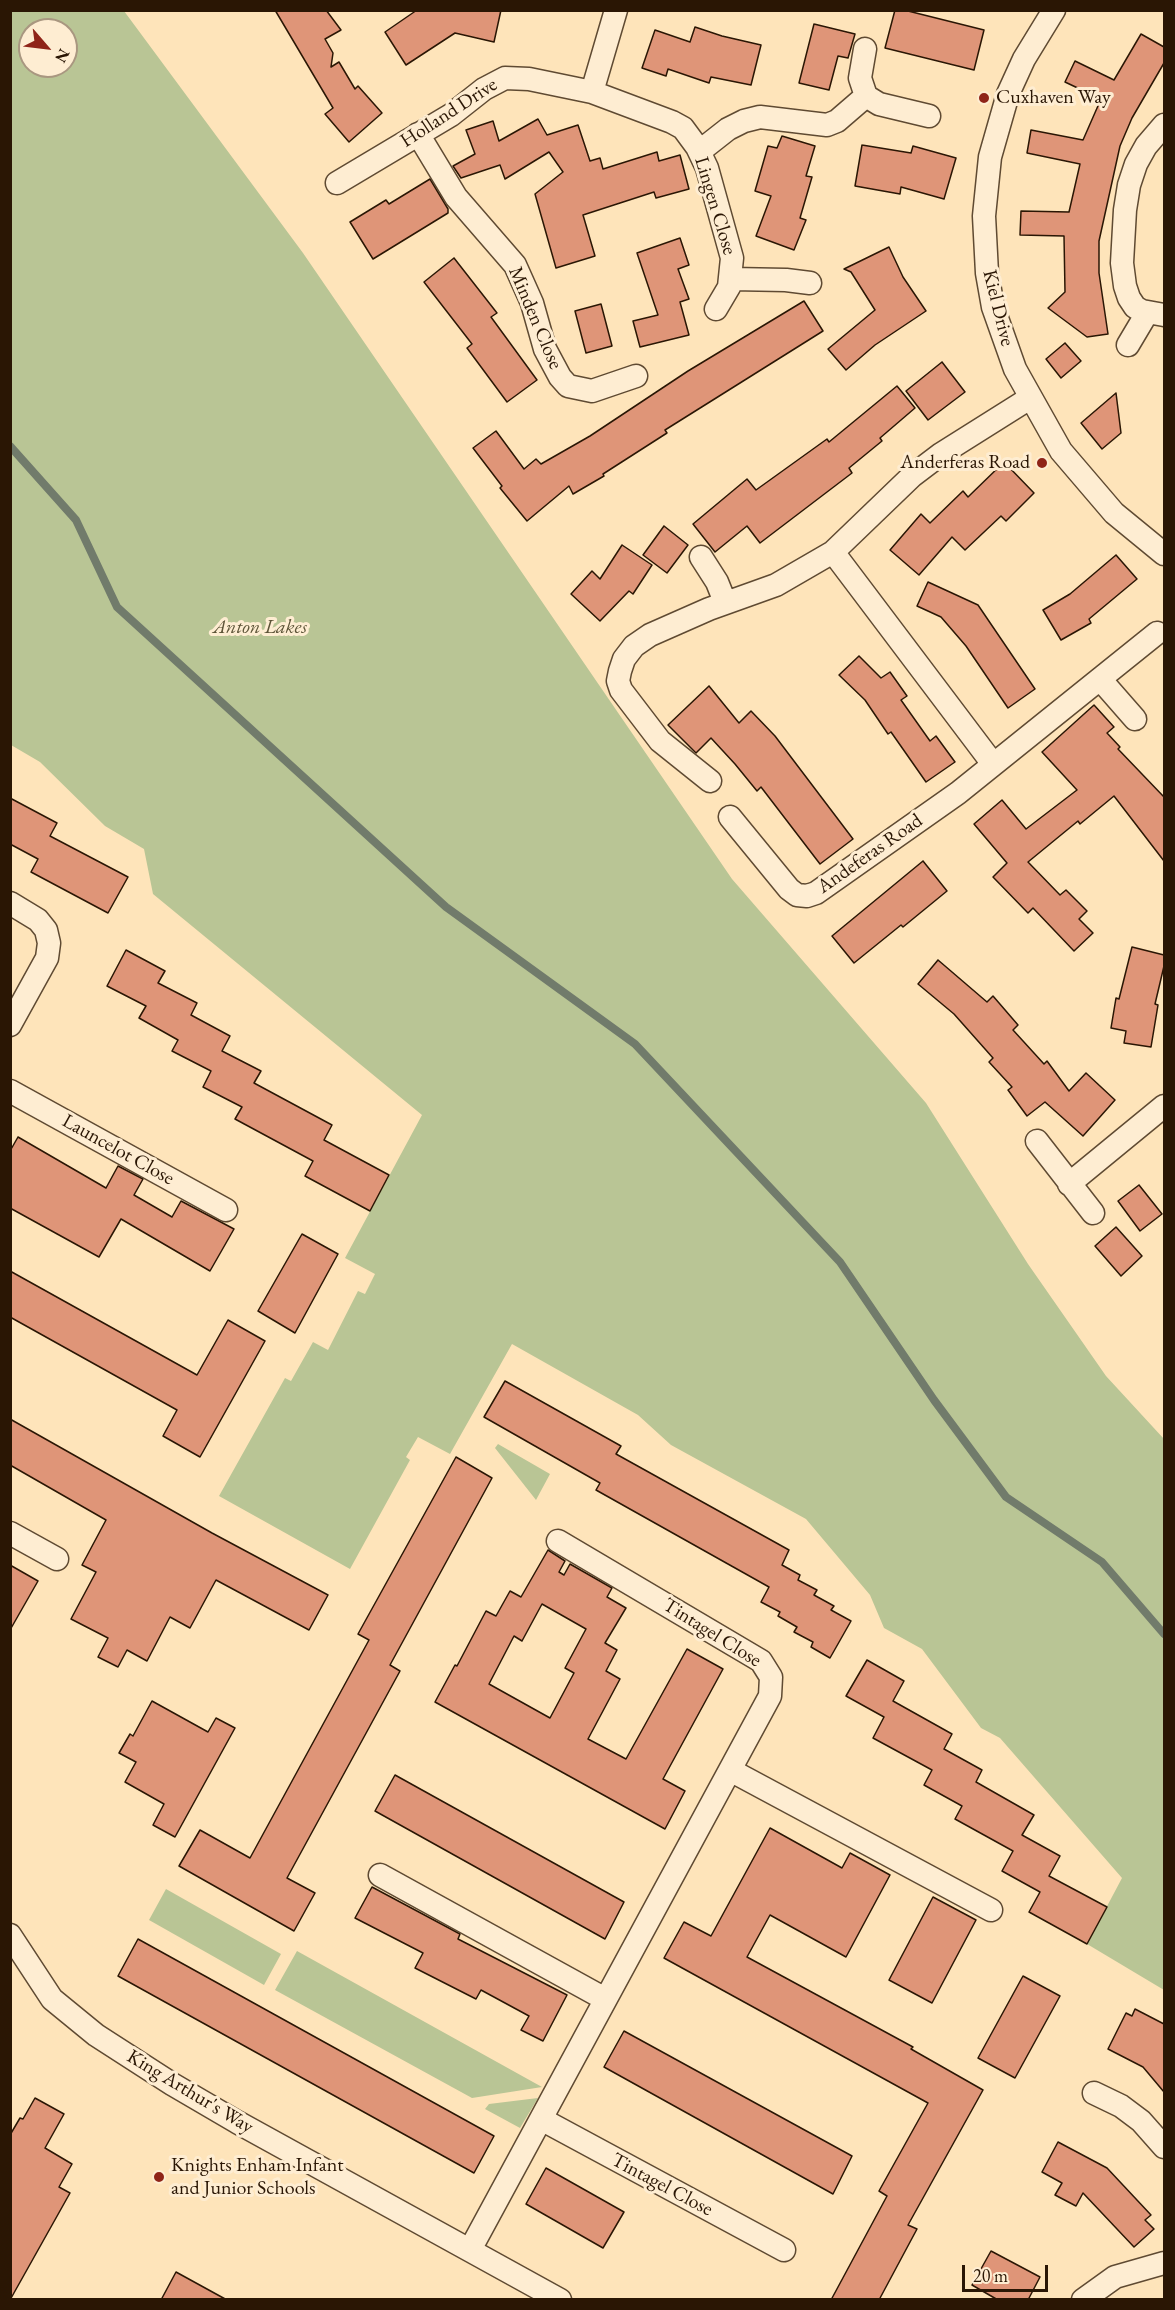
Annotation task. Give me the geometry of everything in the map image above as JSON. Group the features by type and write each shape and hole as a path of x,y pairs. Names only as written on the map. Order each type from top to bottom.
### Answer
{"street":[{"path":"592,92 616,10"},
{"name":"Kiel Drive","path":"1050,13 1024,59 1008,94 990,157 984,216 987,273 993,307 1011,359 1030,398 1061,451 1114,513 1164,554"},
{"path":"865,49 860,78 866,96 879,104 929,116"},
{"name":"Holland Drive","path":"337,183 451,115 484,88 505,78 529,79 592,92"},
{"name":"Lingen Close","path":"592,92 672,122 692,138 706,168 732,258 732,279 725,296 716,309"},
{"path":"699,151 728,129 744,121 760,117 827,125 837,121 866,96"},
{"path":"1128,345 1155,314 1135,307 1125,286 1122,263 1125,210 1136,164 1146,146 1164,125"},
{"name":"Minden Close","path":"418,134 456,197 515,265 532,303 544,349 560,377 568,386 592,391 636,376"},
{"name":"Lingen Close","path":"732,279 810,283"},
{"path":"710,781 660,741 621,690 618,681 624,659 634,646 650,635 725,602 776,585 833,552 912,476 951,447 1030,398"},
{"path":"833,552 993,764"},
{"path":"700,557 717,582 725,602"},
{"name":"Andeferas Road","path":"730,817 789,889 797,895 807,896 827,886 993,764 1157,633"},
{"path":"1100,679 1135,719"},
{"path":"10,903 38,920 46,930 49,943 47,958 10,1025"},
{"name":"Launcelot Close","path":"10,1091 226,1210"},
{"path":"1069,1184 1164,1106"},
{"path":"1037,1141 1093,1213"},
{"path":"10,1533 57,1559"},
{"name":"Tintagel Close","path":"471,2248 770,1696 771,1677 761,1661 558,1541"},
{"path":"730,1770 991,1910"},
{"path":"380,1875 605,1999"},
{"name":"King Arthur's Way","path":"10,1935 52,1999 96,2035 237,2122 471,2248 560,2300"},
{"path":"1094,2093 1121,2106 1141,2121 1164,2147"},
{"name":"Tintagel Close","path":"541,2119 784,2250"},
{"path":"1083,2300 1115,2277 1164,2263"}],"green space":[{"name":"Anton Lakes","path":"11,11 124,11 303,253 732,879 926,1103 1028,1264 1106,1376 1164,1439 1164,1990 1087,1944 1122,1878 1000,1738 981,1728 922,1649 884,1628 870,1595 806,1519 671,1445 638,1415 512,1344 450,1454 418,1437 406,1457 410,1460 350,1569 219,1496 285,1378 291,1381 313,1342 328,1350 358,1291 365,1294 375,1274 345,1258 422,1115 153,894 144,849 105,826 40,762 11,745"},
{"path":"498,1444 550,1474 536,1500 495,1448"},
{"path":"166,1889 281,1954 264,1985 149,1920"},
{"path":"297,1951 542,2087 472,2098 275,1990"},
{"path":"538,2098 520,2128 485,2109 489,2104"}],"building":[{"path":"275,10 326,10 341,30 325,39 333,53 331,67 339,62 355,89 358,86 382,113 349,142 325,114 333,108"},
{"path":"417,10 501,10 494,42 455,33 406,65 385,32"},
{"path":"895,10 904,10 984,30 974,70 885,48"},
{"path":"814,24 855,34 848,58 838,56 829,90 799,83"},
{"path":"695,27 761,45 751,85 711,77 709,83 668,69 666,76 642,68 655,30 690,42"},
{"path":"1141,34 1164,47 1164,63 1132,118 1120,146 1099,241 1099,273 1108,334 1087,337 1048,308 1065,292 1064,236 1020,235 1021,211 1069,212 1080,164 1027,153 1031,130 1083,140 1101,99 1065,82 1075,61 1114,80"},
{"path":"538,119 547,135 578,125 590,161 600,158 603,169 657,152 659,161 680,155 689,189 656,198 654,192 583,215 595,256 556,268 535,194 563,172 549,152 505,179 500,165 461,178 453,166 475,154 466,130 493,121 499,141"},
{"path":"782,136 815,146 806,176 812,177 800,218 806,220 794,250 756,236 771,196 755,191 768,146 777,148"},
{"path":"862,145 911,153 913,146 956,158 944,199 901,187 900,194 855,186"},
{"path":"430,179 448,209 448,213 373,259 350,222 386,200 389,204"},
{"path":"680,238 689,265 678,269 689,299 680,302 689,335 640,347 633,321 658,315 637,253"},
{"path":"889,247 903,277 926,311 875,345 846,370 828,349 875,310 851,272 844,269"},
{"path":"454,258 497,313 491,317 537,380 507,402 467,348 472,344 424,282"},
{"path":"804,301 823,331 665,430 667,433 603,474 604,476 573,494 569,486 527,521 500,488 502,486 473,448 496,431 524,469 536,459 541,464 590,436 688,371"},
{"path":"601,304 612,346 586,353 575,311"},
{"path":"1065,343 1081,361 1061,378 1046,359"},
{"path":"942,362 965,392 928,420 906,391"},
{"path":"897,386 915,408 880,438 882,441 849,468 852,473 760,543 747,526 715,552 693,524 747,479 756,490 827,439 829,442"},
{"path":"1116,393 1121,433 1102,449 1081,423"},
{"path":"1004,462 1034,493 1006,521 1001,516 965,550 952,537 919,575 890,550 921,514 930,523 963,491 968,497"},
{"path":"664,526 688,545 667,573 643,555"},
{"path":"622,545 652,565 633,594 629,591 600,621 571,594 592,571 600,579"},
{"path":"1116,555 1137,579 1089,619 1091,623 1061,640 1043,610 1070,594"},
{"path":"928,582 978,605 1035,689 1008,708 966,646 941,617 917,606"},
{"path":"859,656 881,678 890,672 907,696 901,700 930,741 936,736 955,762 926,782 891,732 888,734 865,700 839,675"},
{"path":"709,686 739,723 751,711 775,736 853,839 820,864 761,787 757,791 711,738 696,753 668,725"},
{"path":"1094,705 1114,727 1107,733 1120,747 1118,749 1164,797 1164,861 1114,796 1080,824 1078,821 1028,862 1060,895 1066,890 1087,911 1079,919 1093,933 1074,951 1033,908 1028,913 993,877 1007,863 974,824 1002,800 1026,829 1077,790 1042,752"},
{"path":"10,798 57,823 50,836 128,877 108,913 31,872 38,859 10,844"},
{"path":"923,861 947,891 854,963 832,936"},
{"path":"1132,947 1164,955 1164,966 1155,1004 1158,1005 1151,1047 1124,1043 1126,1031 1111,1028 1116,998 1119,999"},
{"path":"126,950 165,971 158,983 197,1003 191,1015 230,1036 222,1051 261,1071 254,1083 332,1125 324,1140 389,1175 370,1211 305,1176 313,1161 235,1119 242,1107 203,1087 211,1071 172,1051 178,1040 139,1018 146,1006 107,986"},
{"path":"938,960 987,1002 993,996 1018,1025 1013,1030 1044,1064 1047,1061 1069,1091 1086,1073 1115,1100 1083,1136 1045,1102 1027,1116 1008,1090 1012,1087 989,1062 993,1058 954,1014 918,984"},
{"path":"18,1137 106,1188 118,1166 143,1179 134,1195 172,1217 181,1201 234,1229 210,1271 121,1219 99,1257 10,1208 10,1151"},
{"path":"1139,1185 1162,1214 1140,1231 1118,1201"},
{"path":"1116,1227 1142,1256 1121,1276 1095,1246"},
{"path":"302,1234 338,1254 295,1333 258,1311"},
{"path":"10,1271 197,1375 228,1320 265,1341 200,1457 163,1436 177,1410 10,1317"},
{"path":"505,1381 621,1446 616,1454 789,1550 782,1565 800,1575 798,1580 817,1590 814,1595 834,1606 831,1610 851,1621 830,1658 811,1647 813,1642 794,1632 797,1627 778,1616 780,1612 761,1602 769,1587 596,1490 600,1483 484,1417"},
{"path":"10,1419 212,1533 328,1595 309,1630 216,1580 190,1628 170,1617 147,1661 127,1650 118,1667 98,1657 108,1638 71,1619 96,1572 82,1565 106,1520 10,1465"},
{"path":"456,1457 492,1478 390,1665 400,1671 287,1878 315,1893 294,1931 179,1866 200,1830 250,1858 369,1640 358,1634"},
{"path":"548,1550 565,1561 559,1572 564,1575 570,1564 612,1588 607,1597 626,1608 605,1643 617,1650 606,1671 620,1679 588,1739 626,1759 687,1649 723,1669 663,1779 685,1791 665,1829 435,1702 486,1611 496,1616 510,1591 521,1597","holes":["542,1604 586,1629 565,1668 574,1673 550,1718 489,1684 514,1636 522,1641"]},
{"path":"10,1565 38,1581 10,1630"},
{"path":"867,1660 904,1681 893,1701 952,1734 944,1749 982,1770 976,1782 1034,1815 1022,1835 1060,1856 1049,1876 1107,1907 1087,1944 1029,1912 1040,1892 1002,1871 1013,1851 955,1819 962,1806 924,1785 932,1770 873,1738 884,1717 846,1696"},
{"path":"152,1701 208,1732 216,1718 235,1728 175,1837 153,1825 164,1804 125,1782 136,1762 119,1753 130,1734 133,1736"},
{"path":"395,1775 624,1902 605,1939 375,1811"},
{"path":"770,1828 842,1868 850,1853 890,1875 846,1957 770,1915 747,1957 913,2047 911,2049 983,2090 908,2225 917,2229 879,2300 831,2300 887,2196 879,2191 928,2103 664,1958 684,1922 711,1936"},
{"path":"372,1887 460,1934 458,1939 567,1995 543,2041 521,2030 529,2016 481,1990 476,1999 415,1968 423,1953 355,1918"},
{"path":"933,1897 976,1920 932,2003 889,1980"},
{"path":"138,1939 494,2136 474,2173 118,1976"},
{"path":"1023,1976 1060,1996 1015,2078 978,2058"},
{"path":"1135,2009 1164,2024 1164,2092 1143,2067 1108,2049 1126,2013 1132,2016"},
{"path":"624,2031 852,2156 833,2194 604,2067"},
{"path":"35,2098 64,2114 45,2148 72,2164 59,2187 70,2193 10,2300 10,2135 20,2118 23,2119"},
{"path":"1058,2142 1107,2168 1151,2215 1145,2220 1154,2229 1134,2247 1083,2193 1076,2206 1055,2195 1062,2183 1042,2172"},
{"path":"546,2168 624,2212 603,2248 526,2204"},
{"path":"991,2251 1040,2277 1028,2300 998,2300 972,2285"},
{"path":"176,2272 227,2300 161,2300"}],"waterway":[{"path":"10,446 76,520 117,607 446,907 635,1044 840,1262 934,1400 1006,1497 1102,1562 1164,1634"}],"place":[{"name":"Cuxhaven Way","path":"984,98"},
{"name":"Anderferas Road","path":"1042,463"},
{"name":"Knights Enham Infant and Junior Schools","path":"159,2177"}]}
